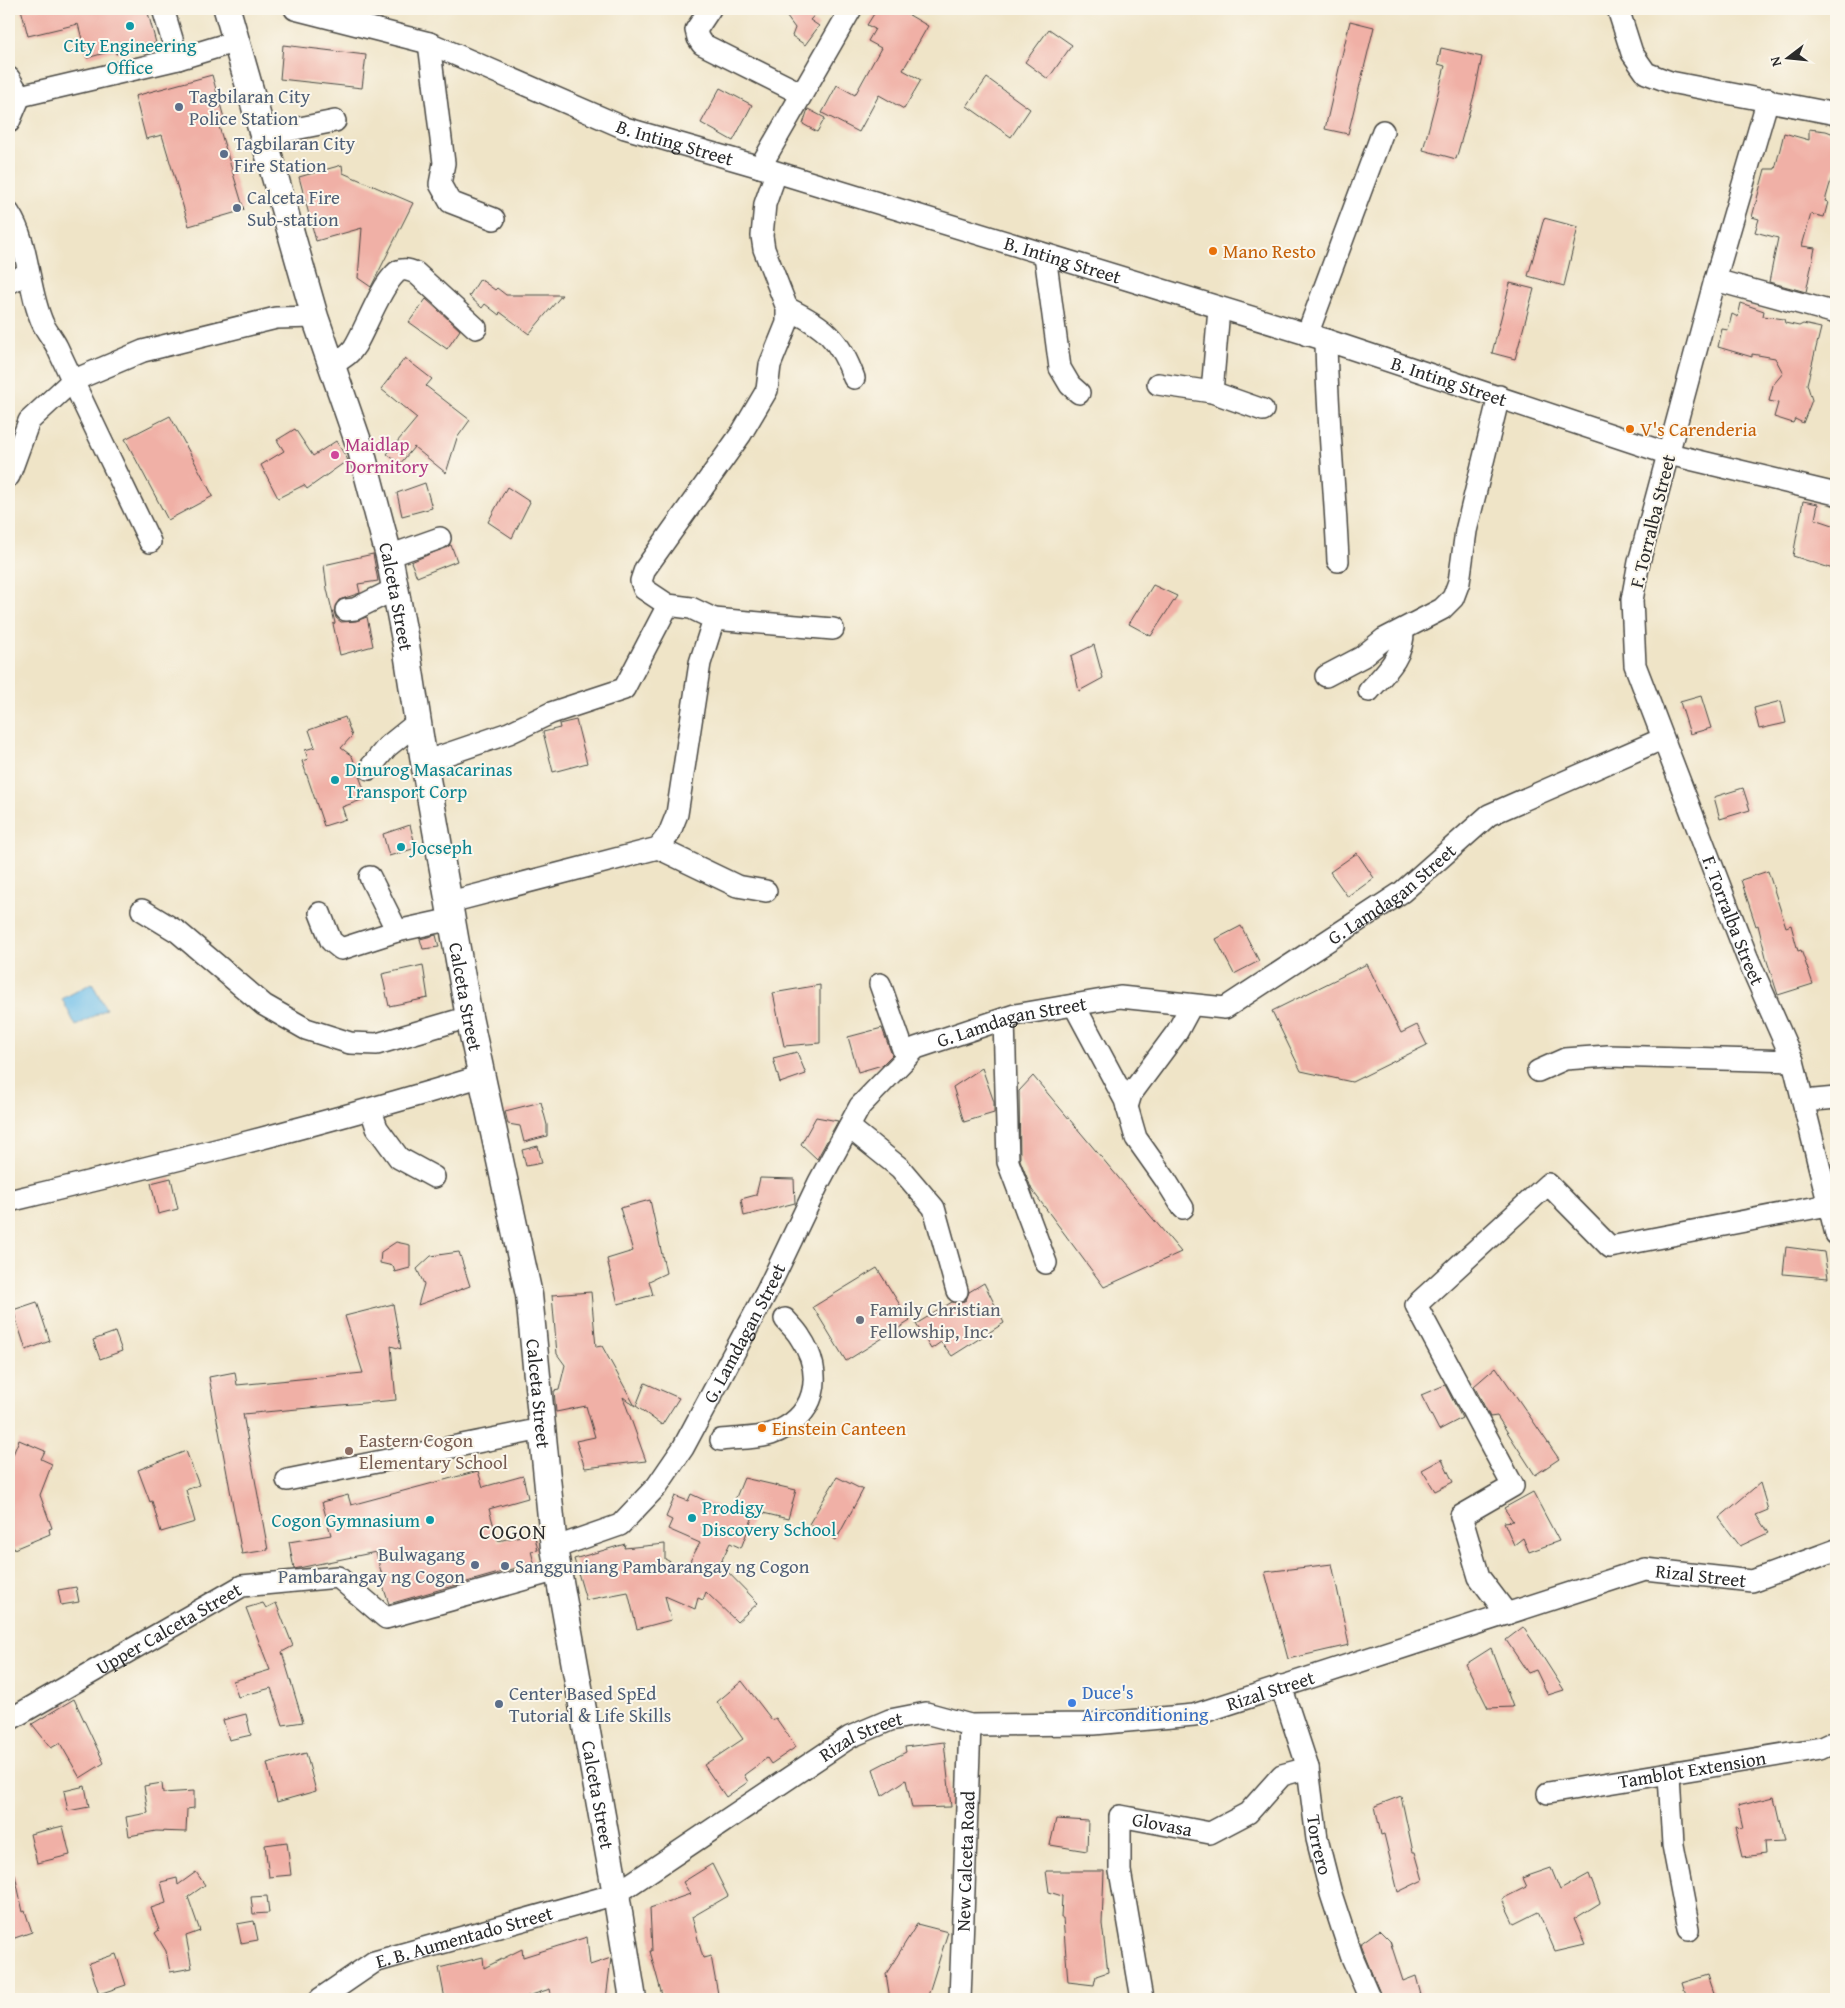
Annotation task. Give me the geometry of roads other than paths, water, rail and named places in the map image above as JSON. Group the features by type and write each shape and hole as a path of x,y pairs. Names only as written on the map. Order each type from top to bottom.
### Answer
{"main road":[{"name":"Calceta Street","path":"227,9 265,135 315,317 360,450 389,556 469,1017 529,1295 556,1559 633,1999"}],"street":[{"path":"163,9 178,59"},
{"name":"B. Inting Street","path":"295,9 429,43 625,128 1317,338 1499,396 1669,454 1836,494"},
{"path":"710,9 696,30 702,44 800,93"},
{"path":"833,629 714,619 690,608 668,605 644,589 642,581 645,569 741,434 766,390 770,365 787,322 787,308 764,249 762,236 768,170 800,93 850,9"},
{"path":"1618,9 1632,53 1646,73 1670,82 1768,99 1836,114"},
{"path":"9,122 14,87 178,59 237,41"},
{"path":"429,43 444,163 440,184 450,202 494,218"},
{"name":"F. Torralba Street","path":"1768,99 1716,280 1639,562 1632,600 1635,666 1747,957 1793,1061 1836,1234"},
{"path":"265,135 335,121"},
{"path":"1338,560 1335,476 1317,338 1383,131"},
{"path":"9,213 17,226 14,279 56,345 150,542"},
{"path":"1045,255 1060,368 1070,385 1079,393"},
{"path":"331,366 355,348 394,274 400,270 407,269 416,272 476,328"},
{"path":"1716,280 1836,313"},
{"path":"787,308 809,319 826,332 846,355 854,378"},
{"path":"1212,392 1219,309"},
{"path":"9,476 29,421 72,381 143,351 276,318 315,317"},
{"path":"1158,384 1212,392 1263,410"},
{"path":"1326,676 1362,657 1384,639 1403,631 1442,609 1453,598 1459,582 1466,531 1499,396"},
{"path":"389,556 440,538"},
{"path":"346,610 355,609 395,589"},
{"path":"424,762 509,733 552,713 624,689 668,605"},
{"path":"320,913 331,941 341,949 451,910 658,848 669,834 677,814 700,663 714,619"},
{"path":"1362,657 1369,696 1395,660 1403,643 1403,631"},
{"path":"369,769 387,748 418,722"},
{"name":"G. Lamdagan Street","path":"556,1559 620,1525 662,1478 683,1448 757,1309 819,1182 860,1106 916,1048 1004,1019 1120,997 1191,1006 1226,1008 1402,892 1489,815 1662,739"},
{"path":"658,848 737,886 766,891"},
{"path":"370,877 396,931"},
{"path":"142,910 178,932 264,1005 306,1029 333,1038 350,1043 377,1044 469,1017"},
{"path":"880,984 906,1058"},
{"path":"1074,1005 1127,1108 1136,1138 1165,1179 1182,1208"},
{"path":"1127,1108 1132,1094 1177,1032 1191,1006"},
{"path":"1004,1019 1008,1162 1046,1263"},
{"path":"1538,1071 1565,1059 1608,1056 1793,1061"},
{"path":"9,1201 210,1153 370,1110 482,1076"},
{"path":"1804,1101 1836,1098"},
{"path":"370,1110 377,1128 399,1158 434,1177"},
{"path":"848,1127 900,1168 934,1208 957,1291"},
{"path":"1507,1614 1479,1577 1461,1516 1513,1486 1416,1305 1548,1184 1610,1247 1828,1205"},
{"path":"721,1440 769,1434 790,1425 809,1404 814,1392 812,1366 800,1336 785,1319"},
{"path":"287,1480 542,1429"},
{"name":"Rizal Street","path":"616,1894 850,1737 890,1720 926,1713 970,1725 1094,1724 1194,1715 1645,1569 1752,1581 1836,1550"},
{"name":"Upper Calceta Street","path":"9,1720 242,1586 338,1577 386,1618 556,1559"},
{"name":"Torrero","path":"1281,1686 1308,1768 1317,1839 1330,1894 1351,1955 1370,1999"},
{"name":"New Calceta Road","path":"960,1999 970,1725"},
{"name":"Tamblot Extension","path":"1548,1793 1669,1775 1821,1748 1836,1741"},
{"name":"Glovasa","path":"1142,1999 1120,1871 1120,1816 1210,1833 1248,1813 1282,1775 1308,1768"},
{"path":"1669,1775 1673,1845 1689,1929"},
{"name":"E. B. Aumentado Street","path":"320,1999 374,1962 616,1894"}],"water":[{"path":"92,983 106,1009 76,1026 62,999"}],"place":[{"name":"City Engineering Office","path":"130,26"},
{"name":"Tagbilaran City Police Station","path":"179,107"},
{"name":"Tagbilaran City Fire Station","path":"224,154"},
{"name":"Calceta Fire Sub-station","path":"237,208"},
{"name":"Mano Resto","path":"1213,251"},
{"name":"V's Carenderia","path":"1630,429"},
{"name":"Maidlap Dormitory","path":"335,455"},
{"name":"Dinurog Masacarinas Transport Corp","path":"335,780"},
{"name":"Jocseph","path":"401,847"},
{"name":"Family Christian Fellowship, Inc.","path":"860,1320"},
{"name":"Einstein Canteen","path":"762,1428"},
{"name":"Eastern Cogon Elementary School","path":"349,1451"},
{"name":"Prodigy Discovery School","path":"692,1518"},
{"name":"Cogon Gymnasium","path":"430,1520"},
{"name":"Bulwagang Pambarangay ng Cogon","path":"475,1565"},
{"name":"Sangguniang Pambarangay ng Cogon","path":"505,1566"},
{"name":"Duce's Airconditioning","path":"1072,1703"},
{"name":"Center Based SpEd Tutorial & Life Skills","path":"499,1704"}],"district":[{"name":"COGON","path":"513,1532"}]}
